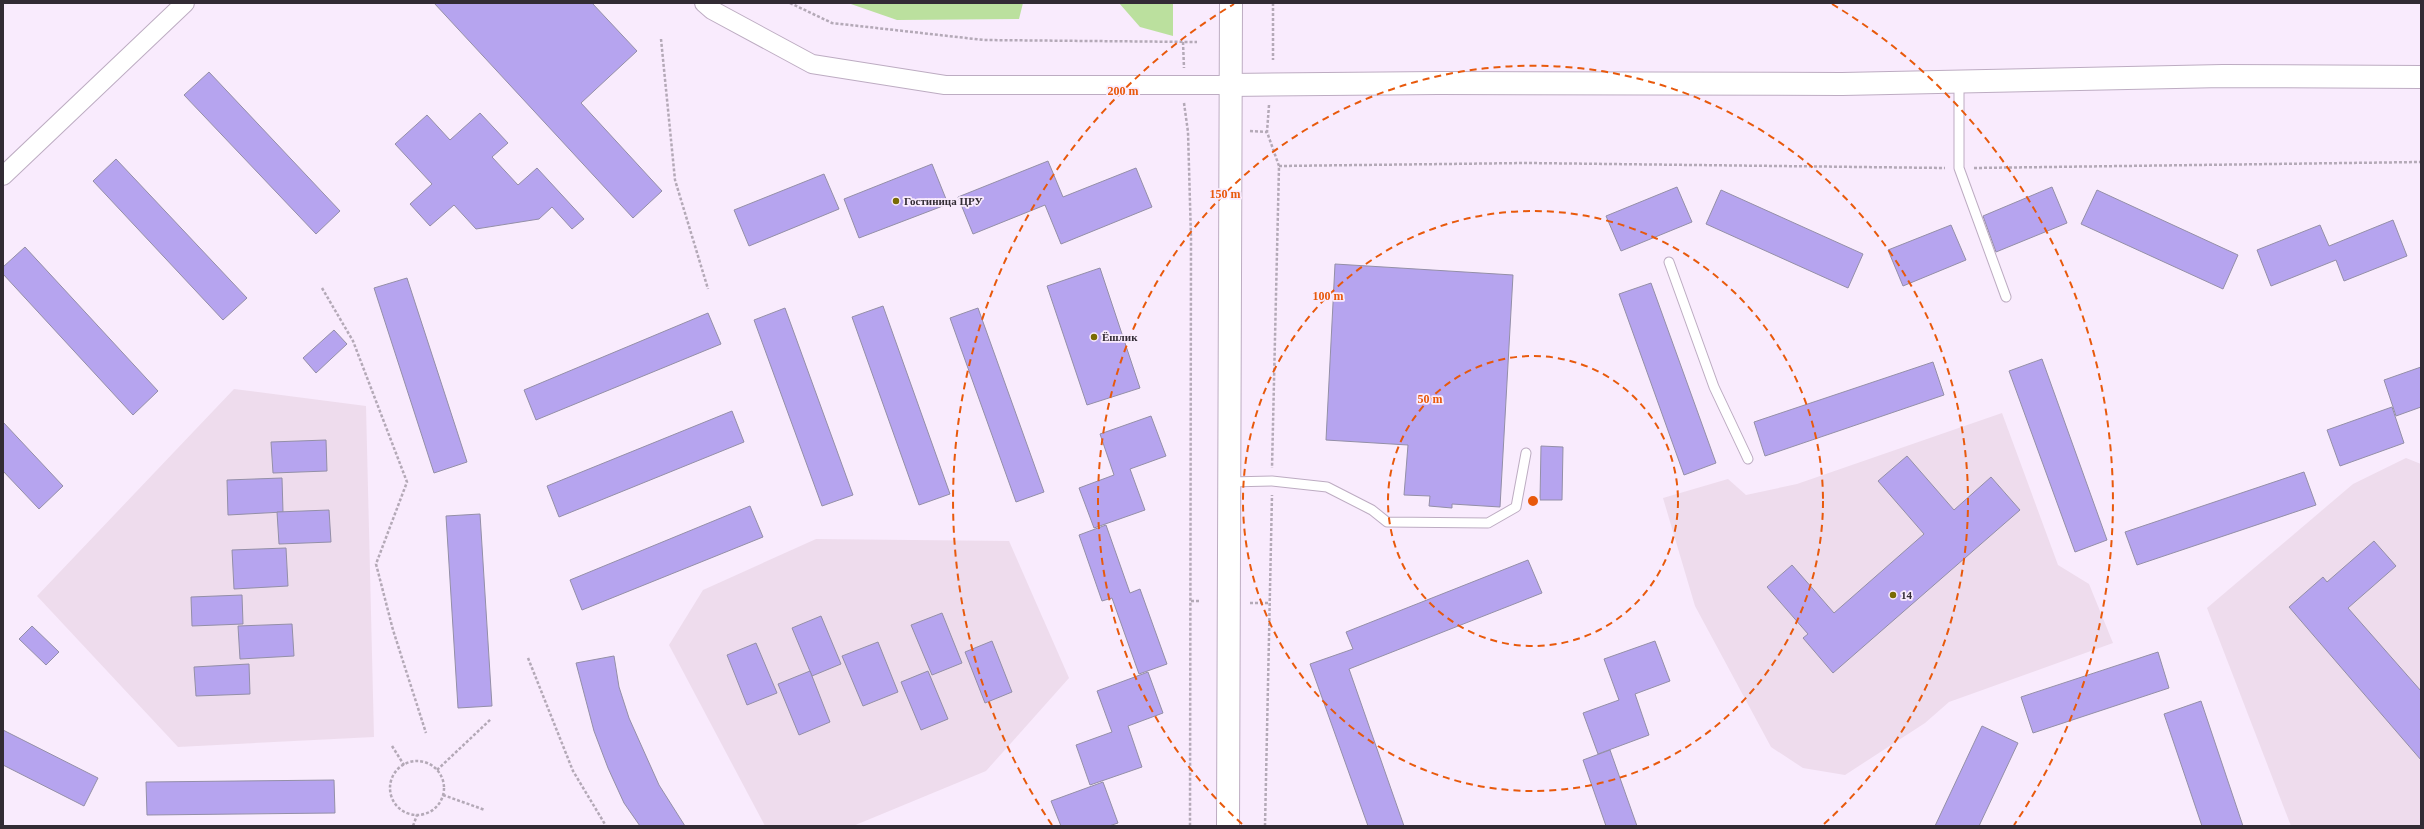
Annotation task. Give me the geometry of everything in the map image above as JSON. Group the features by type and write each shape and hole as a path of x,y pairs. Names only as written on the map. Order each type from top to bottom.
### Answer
{"street":[{"path":"3,176 185,3"},
{"path":"704,3 712,10 812,64 945,85 1430,83 1842,84 2223,76 2421,77"},
{"path":"1228,826 1231,3"}],"lane":[{"path":"1959,82 1959,168 2006,297"},
{"path":"1669,262 1714,387 1748,459"},
{"path":"1229,482 1272,481 1327,487 1372,510 1387,522 1488,523 1516,507 1526,453"}],"path":[{"path":"790,3 832,23 984,40 1197,42"},
{"path":"1273,3 1273,60"},
{"path":"661,39 675,180 708,289"},
{"path":"1183,42 1184,69"},
{"path":"1184,97 1188,132 1191,230 1190,826"},
{"path":"1270,98 1267,132 1279,166 1527,163 1959,168 2421,162"},
{"path":"1249,131 1267,132"},
{"path":"322,288 353,341 407,482 376,564 393,630 426,733"},
{"path":"1191,601 1199,601"},
{"path":"1245,603 1269,603"},
{"path":"528,658 573,771 606,826"},
{"path":"436,770 491,719"},
{"path":"392,746 404,764"},
{"path":"421,762 436,770 444,786 443,795 433,810 417,815 400,810 391,795 392,778 404,764 421,762"},
{"path":"443,795 485,810"},
{"path":"414,826 417,815"}],"shaded area":[{"path":"234,389 366,406 374,737 178,747 37,596"},
{"name":"14","path":"2002,413 2058,565 2089,584 2113,643 1949,702 1925,723 1845,775 1803,768 1771,747 1695,606 1663,498 1728,479 1746,495 1797,484"},
{"path":"2406,458 2421,464 2421,826 2291,826 2207,608 2353,484"},
{"path":"816,539 1009,541 1069,678 986,771 853,826 765,826 669,645 703,590"}],"green space":[{"path":"848,3 1023,3 1019,19 897,20"},
{"path":"1119,3 1173,3 1173,36 1140,27"}],"building":[{"path":"434,3 592,3 637,51 581,103 662,191 633,218"},
{"path":"209,72 340,211 316,234 184,95"},
{"path":"480,113 508,143 492,157 518,185 537,168 584,219 572,229 552,207 539,219 476,229 454,205 430,226 410,204 432,184 395,144 427,115 450,140"},
{"path":"116,159 247,298 223,320 93,181"},
{"path":"1048,161 1063,197 1136,168 1152,207 1061,244 1045,205 973,234 958,197"},
{"name":"Гостиница ЦРУ","path":"932,164 948,204 859,238 844,199"},
{"path":"824,174 839,209 749,246 734,210"},
{"path":"1677,187 1692,222 1621,251 1606,216"},
{"path":"2052,187 2067,223 1996,252 1983,216"},
{"path":"1721,190 1863,254 1848,288 1706,224"},
{"path":"2097,190 2238,255 2223,289 2081,224"},
{"path":"2393,220 2407,256 2344,281 2336,260 2271,286 2257,250 2320,225 2329,246"},
{"path":"1951,225 1966,260 1903,286 1888,250"},
{"path":"25,247 158,391 133,415 3,274 3,267"},
{"path":"1335,264 1513,275 1500,507 1452,504 1452,508 1429,506 1430,496 1404,495 1408,445 1326,440"},
{"name":"Ёшлик","path":"1100,268 1140,388 1087,405 1047,286"},
{"path":"407,278 467,462 434,473 374,288"},
{"path":"1651,283 1716,463 1684,475 1619,294"},
{"path":"883,306 950,494 919,505 852,317"},
{"path":"785,308 853,495 822,506 754,320"},
{"path":"978,308 1044,492 1016,502 950,318"},
{"path":"708,313 721,344 536,420 524,390"},
{"path":"334,330 347,344 316,373 303,358"},
{"path":"2042,359 2107,540 2075,552 2009,371"},
{"path":"1933,362 1944,395 1765,456 1754,422"},
{"path":"2421,367 2421,407 2396,416 2384,380"},
{"path":"2392,407 2404,443 2340,466 2327,430"},
{"path":"732,411 744,442 559,517 547,486"},
{"path":"1151,416 1166,456 1130,469 1145,510 1094,528 1079,488 1114,475 1100,434"},
{"path":"3,422 63,486 39,509 3,471"},
{"path":"326,440 327,471 273,473 271,442"},
{"path":"1541,446 1563,447 1562,500 1540,500"},
{"path":"1907,456 1954,510 1991,477 2020,510 1833,673 1803,638 1808,634 1767,587 1792,565 1834,613 1924,534 1878,481"},
{"path":"2304,472 2316,505 2137,565 2125,532"},
{"path":"282,478 283,512 228,515 227,480"},
{"path":"750,506 763,537 582,610 570,580"},
{"path":"329,510 331,542 279,544 277,512"},
{"path":"480,514 492,706 458,708 446,516"},
{"path":"1106,525 1130,593 1140,589 1167,664 1139,674 1112,598 1102,601 1079,535"},
{"path":"2374,541 2396,566 2348,608 2421,691 2421,760 2289,607 2323,577 2327,582"},
{"path":"286,548 288,586 234,589 232,550"},
{"path":"1528,560 1542,593 1349,669 1404,826 1368,826 1310,664 1353,649 1346,632"},
{"path":"242,595 243,624 192,626 191,597"},
{"path":"942,613 962,663 932,675 911,625"},
{"path":"821,616 841,664 812,676 792,628"},
{"path":"292,624 294,656 240,659 238,626"},
{"path":"32,626 59,652 46,665 19,639"},
{"path":"992,641 1012,692 985,703 965,652"},
{"path":"1655,641 1670,681 1635,694 1649,735 1598,754 1583,713 1619,700 1604,659"},
{"path":"878,642 898,692 863,706 842,656"},
{"path":"756,643 777,693 747,705 727,655"},
{"path":"2158,652 2169,688 2033,733 2021,697"},
{"path":"614,656 619,687 629,718 659,785 685,826 640,826 624,803 608,768 594,731 576,663"},
{"path":"249,664 250,694 196,696 194,667"},
{"path":"810,671 830,722 799,735 778,684"},
{"path":"928,671 948,719 921,730 901,682"},
{"path":"1148,672 1163,713 1128,726 1142,767 1090,785 1076,745 1112,732 1097,691"},
{"path":"2201,701 2243,826 2202,826 2164,714"},
{"path":"1982,726 2018,743 1979,826 1935,826"},
{"path":"3,730 98,778 84,806 3,765"},
{"path":"1610,750 1637,826 1606,826 1583,760"},
{"path":"334,780 335,813 147,815 146,782"},
{"path":"1103,782 1118,823 1109,826 1061,826 1051,801"}],"place":[{"name":"Гостиница ЦРУ","path":"896,201"},
{"name":"Ёшлик","path":"1094,337"},
{"name":"14","path":"1893,595"}]}
